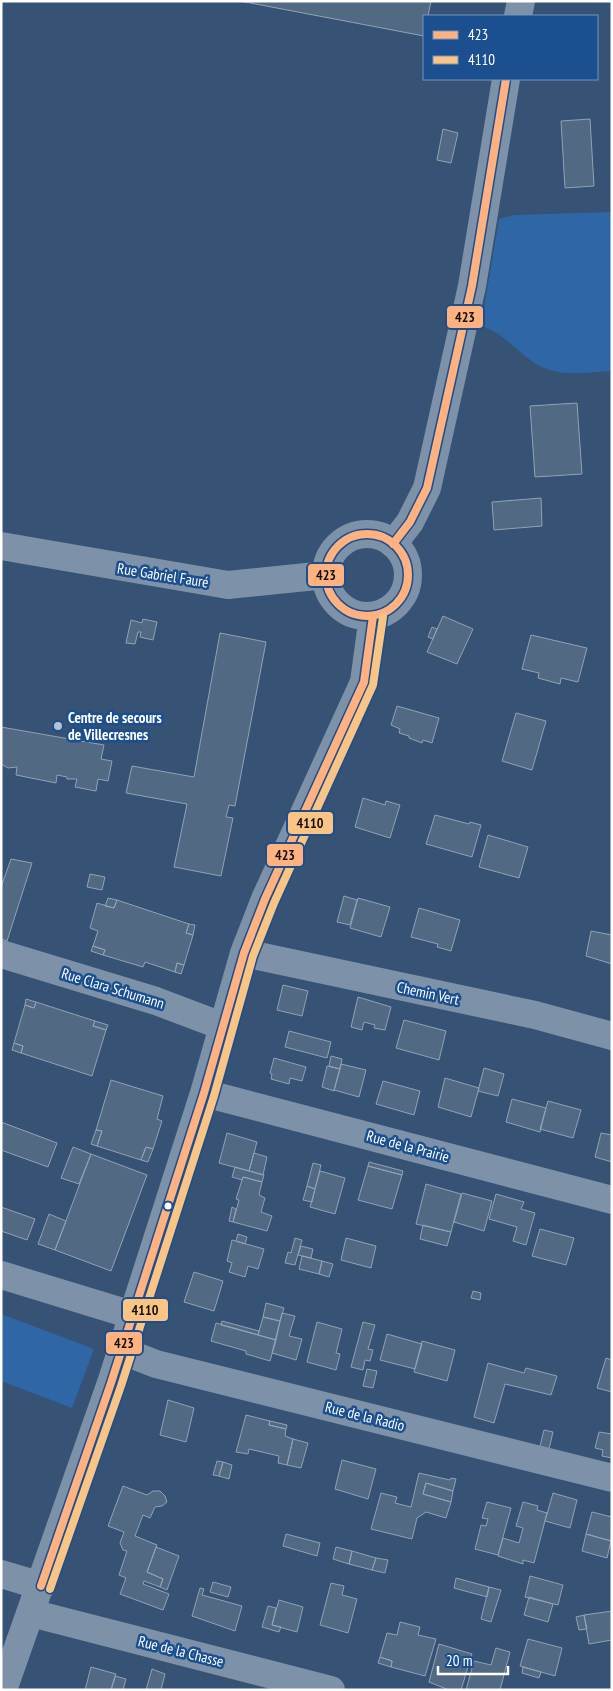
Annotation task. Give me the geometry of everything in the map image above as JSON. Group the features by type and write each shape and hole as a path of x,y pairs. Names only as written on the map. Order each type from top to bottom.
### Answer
{"street":[{"path":"518,15 521,1"},
{"path":"393,544 410,522 426,488 472,286 506,80"},
{"path":"372,534 393,544 406,563 408,575 406,586 394,606 373,616 350,613 340,606 332,598 326,576 332,553 349,538 372,534"},
{"name":"Rue Gabriel Fauré","path":"1,546 228,585 326,576"},
{"path":"3,1690 132,1315 204,1093 244,954 264,899 364,682 373,616"},
{"name":"Rue Clara Schumann","path":"1,954 156,1001 222,1026"},
{"name":"Chemin Vert","path":"244,954 535,1015 612,1036"},
{"name":"Rue de la Prairie","path":"204,1093 612,1200"},
{"path":"1,1275 132,1315"},
{"name":"Rue de la Radio","path":"120,1350 156,1364 612,1478"},
{"path":"1,1574 40,1586"},
{"name":"Rue de la Chasse","path":"30,1613 331,1690"}],"shaded area":[{"path":"612,212 612,371 577,373 550,370 526,357 498,334 481,326 499,219 514,215"},
{"path":"1,1314 94,1349 72,1408 1,1381"}],"building":[{"path":"240,1 431,1 428,15 423,15 423,36"},
{"path":"590,119 594,186 565,188 561,121"},
{"path":"443,129 458,133 451,163 437,160"},
{"path":"577,403 582,474 535,477 530,406"},
{"path":"541,498 542,526 494,530 492,502"},
{"path":"443,616 473,629 457,664 427,652"},
{"path":"143,619 157,622 153,640 140,637 141,632 138,632 135,644 126,643 131,620 142,623"},
{"path":"432,627 437,629 433,639 428,637"},
{"path":"220,633 266,642 235,806 229,805 226,817 233,818 221,876 174,867 187,804 126,793 132,766 194,777"},
{"path":"531,635 587,648 578,682 561,678 560,684 538,678 539,673 522,669"},
{"path":"397,706 439,718 432,743 423,740 422,743 409,738 409,736 399,733 400,729 391,725"},
{"path":"516,713 546,721 532,770 502,761"},
{"path":"1,727 104,745 101,759 112,761 108,781 98,779 96,791 75,787 77,779 67,779 67,777 57,775 56,783 16,775 17,767 8,768 1,764"},
{"path":"363,798 385,805 386,801 400,805 390,838 355,827"},
{"path":"435,815 469,824 470,822 481,825 472,857 426,844"},
{"path":"488,835 528,847 519,878 479,867"},
{"path":"11,859 32,863 7,941 1,939 1,887"},
{"path":"90,874 105,877 102,890 87,887"},
{"path":"344,896 357,900 350,925 337,922"},
{"path":"108,898 117,900 114,908 105,906"},
{"path":"358,898 390,907 381,937 350,928"},
{"path":"117,900 189,924 186,933 193,935 184,965 177,963 175,972 145,962 143,967 103,955 105,950 93,946 98,931 90,928 97,903 114,908"},
{"path":"419,908 460,920 451,951 437,947 438,944 411,937"},
{"path":"189,924 195,925 193,935 186,933"},
{"path":"591,931 612,935 612,964 586,956"},
{"path":"93,946 105,950 103,955 91,951"},
{"path":"177,963 184,965 181,974 175,972"},
{"path":"283,985 308,991 302,1016 277,1010"},
{"path":"358,997 391,1007 385,1030 374,1028 375,1025 364,1022 362,1030 351,1027"},
{"path":"26,999 36,1002 34,1008 25,1005"},
{"path":"36,1002 95,1021 93,1026 106,1030 92,1076 21,1053 23,1046 14,1043 25,1005 34,1008"},
{"path":"404,1020 446,1031 439,1060 396,1048"},
{"path":"95,1021 108,1025 106,1030 93,1026"},
{"path":"289,1031 331,1042 327,1058 285,1047"},
{"path":"14,1043 23,1046 21,1053 12,1050"},
{"path":"331,1056 342,1059 340,1069 329,1066"},
{"path":"274,1058 306,1067 302,1081 290,1078 289,1084 271,1079 272,1074 270,1073"},
{"path":"341,1064 366,1070 359,1097 334,1090"},
{"path":"327,1066 340,1069 334,1091 322,1087"},
{"path":"484,1068 504,1074 498,1096 478,1091"},
{"path":"445,1078 479,1088 471,1117 438,1107"},
{"path":"111,1080 163,1096 157,1119 162,1121 153,1149 146,1147 141,1160 97,1146 102,1131 96,1130"},
{"path":"383,1081 420,1091 414,1115 376,1104"},
{"path":"512,1099 546,1108 540,1132 506,1122"},
{"path":"548,1101 581,1110 573,1138 540,1129"},
{"path":"1,1122 57,1143 48,1167 1,1150"},
{"path":"96,1130 102,1131 97,1146 91,1144"},
{"path":"227,1133 257,1142 249,1171 219,1163"},
{"path":"601,1133 612,1135 612,1162 595,1157"},
{"path":"73,1147 91,1154 79,1184 61,1178"},
{"path":"146,1147 153,1149 148,1162 141,1160"},
{"path":"254,1153 267,1157 263,1175 249,1171"},
{"path":"91,1154 147,1175 111,1271 55,1250"},
{"path":"369,1162 403,1171 402,1175 368,1166"},
{"path":"313,1163 321,1165 315,1189 307,1186"},
{"path":"368,1166 402,1175 392,1209 358,1200"},
{"path":"235,1167 264,1175 262,1182 243,1177 242,1180 232,1177"},
{"path":"320,1171 345,1178 335,1214 310,1207"},
{"path":"243,1177 262,1182 259,1195 265,1198 261,1212 272,1216 267,1231 233,1222 239,1200 236,1199"},
{"path":"426,1184 461,1194 451,1232 416,1224"},
{"path":"307,1186 315,1189 312,1202 303,1200"},
{"path":"462,1193 492,1201 484,1231 454,1222"},
{"path":"496,1194 524,1202 521,1209 535,1213 526,1245 513,1241 517,1227 489,1219"},
{"path":"1,1207 35,1219 27,1240 1,1231"},
{"path":"232,1207 236,1209 233,1222 229,1221"},
{"path":"49,1214 66,1221 55,1250 38,1244"},
{"path":"423,1225 451,1232 447,1246 420,1239"},
{"path":"540,1229 574,1238 566,1265 532,1256"},
{"path":"238,1234 247,1237 245,1244 236,1241"},
{"path":"295,1238 302,1240 295,1265 285,1263 288,1252 291,1253"},
{"path":"346,1238 376,1246 371,1268 341,1260"},
{"path":"232,1240 264,1249 258,1269 248,1266 245,1277 229,1272 232,1263 227,1261"},
{"path":"301,1246 313,1249 311,1258 298,1255"},
{"path":"302,1256 322,1261 319,1274 299,1269"},
{"path":"322,1261 333,1264 329,1277 319,1274"},
{"path":"194,1272 223,1281 214,1311 184,1302"},
{"path":"473,1291 481,1293 480,1300 471,1298"},
{"path":"266,1303 284,1308 280,1321 263,1317"},
{"path":"282,1313 295,1316 289,1336 302,1339 296,1360 272,1353"},
{"path":"263,1317 280,1321 276,1340 258,1335"},
{"path":"222,1321 259,1331 258,1335 221,1325"},
{"path":"317,1322 342,1329 336,1353 340,1354 336,1370 307,1362"},
{"path":"363,1322 375,1325 368,1349 373,1350 370,1361 365,1360 363,1370 351,1367"},
{"path":"216,1323 276,1340 270,1361 246,1354 246,1351 211,1341"},
{"path":"387,1334 422,1344 415,1369 380,1360"},
{"path":"422,1341 455,1350 447,1381 414,1372"},
{"path":"606,1358 612,1360 612,1392 597,1388"},
{"path":"488,1363 524,1373 526,1368 557,1376 551,1395 505,1384 494,1423 474,1417"},
{"path":"367,1369 377,1371 373,1388 363,1386"},
{"path":"168,1400 194,1408 186,1442 160,1435"},
{"path":"246,1415 270,1421 269,1425 286,1429 285,1436 293,1439 287,1465 278,1463 279,1456 249,1449 248,1454 236,1452"},
{"path":"270,1421 287,1425 286,1429 269,1425"},
{"path":"544,1430 553,1432 549,1449 540,1446"},
{"path":"599,1432 612,1434 612,1458 602,1456 603,1450 595,1448"},
{"path":"293,1439 308,1443 301,1468 287,1465"},
{"path":"342,1460 376,1469 368,1499 335,1489"},
{"path":"217,1461 223,1462 219,1476 213,1475"},
{"path":"223,1462 232,1465 229,1479 219,1476"},
{"path":"419,1473 450,1480 451,1478 456,1479 453,1491 426,1483 423,1494 451,1502 446,1518 426,1512 417,1518 412,1539 371,1529 381,1493 397,1497 395,1503 411,1507"},
{"path":"426,1483 453,1491 451,1502 423,1494"},
{"path":"123,1486 147,1495 153,1491 160,1491 165,1496 167,1502 162,1506 155,1507 150,1518 143,1515 135,1536 157,1545 147,1572 163,1579 160,1587 144,1581 143,1584 169,1594 163,1610 120,1594 126,1578 119,1575 127,1551 123,1550 120,1543 124,1532 108,1526"},
{"path":"553,1493 577,1500 570,1528 545,1521"},
{"path":"487,1502 511,1508 498,1555 475,1549 481,1525 486,1526 488,1519 482,1518"},
{"path":"523,1502 538,1506 537,1510 547,1513 534,1563 523,1560 523,1564 498,1556 503,1538 519,1543 523,1528 516,1526"},
{"path":"592,1512 612,1517 611,1541 586,1534"},
{"path":"286,1534 320,1543 317,1556 283,1546"},
{"path":"586,1534 611,1541 607,1558 582,1551"},
{"path":"156,1547 179,1556 167,1590 160,1587 163,1579 147,1572"},
{"path":"336,1547 352,1551 349,1564 333,1559"},
{"path":"352,1551 376,1558 372,1570 349,1564"},
{"path":"376,1558 388,1560 385,1573 372,1570"},
{"path":"530,1576 563,1585 558,1605 525,1597"},
{"path":"456,1578 489,1587 487,1597 454,1588"},
{"path":"213,1582 231,1587 228,1597 210,1592"},
{"path":"331,1583 344,1586 342,1595 357,1599 348,1633 320,1625"},
{"path":"489,1587 501,1590 491,1622 481,1619"},
{"path":"200,1588 204,1589 202,1595 242,1606 235,1631 192,1616"},
{"path":"529,1597 553,1604 548,1622 524,1615"},
{"path":"279,1600 303,1607 297,1632 272,1625"},
{"path":"268,1606 276,1608 272,1625 281,1627 279,1632 262,1627"},
{"path":"612,1611 612,1640 589,1644 584,1615"},
{"path":"584,1615 587,1629 579,1630 576,1617"},
{"path":"400,1622 420,1627 418,1635 436,1639 425,1676 391,1667 392,1661 380,1657 387,1633 397,1635"},
{"path":"528,1639 562,1648 555,1676 520,1666"},
{"path":"439,1644 472,1654 461,1690 449,1690 429,1682"},
{"path":"496,1648 510,1652 500,1690 466,1690 474,1661 491,1665"},
{"path":"380,1657 392,1661 391,1667 378,1663"},
{"path":"91,1667 116,1674 111,1690 85,1690"},
{"path":"523,1667 541,1672 539,1678 522,1673"},
{"path":"152,1669 165,1674 161,1690 146,1690"},
{"path":"115,1676 126,1679 123,1690 111,1690"}],"transit line":[{"name":"423","path":"393,544 410,522 427,488 472,286 506,80"},
{"name":"423","path":"367,534 383,537 396,546 405,559 408,575 405,591 396,604 383,613 367,616 351,613 338,604 329,591 326,575 329,559 338,546 351,537 367,534"},
{"name":"423","path":"41,1586 111,1383 204,1093 244,953 265,899 364,682 373,616"},
{"name":"4110","path":"50,1589 121,1386 214,1096 253,956 274,903 373,685 383,617"}],"place":[{"name":"Centre de secours de Villecresnes","path":"58,726"}]}
